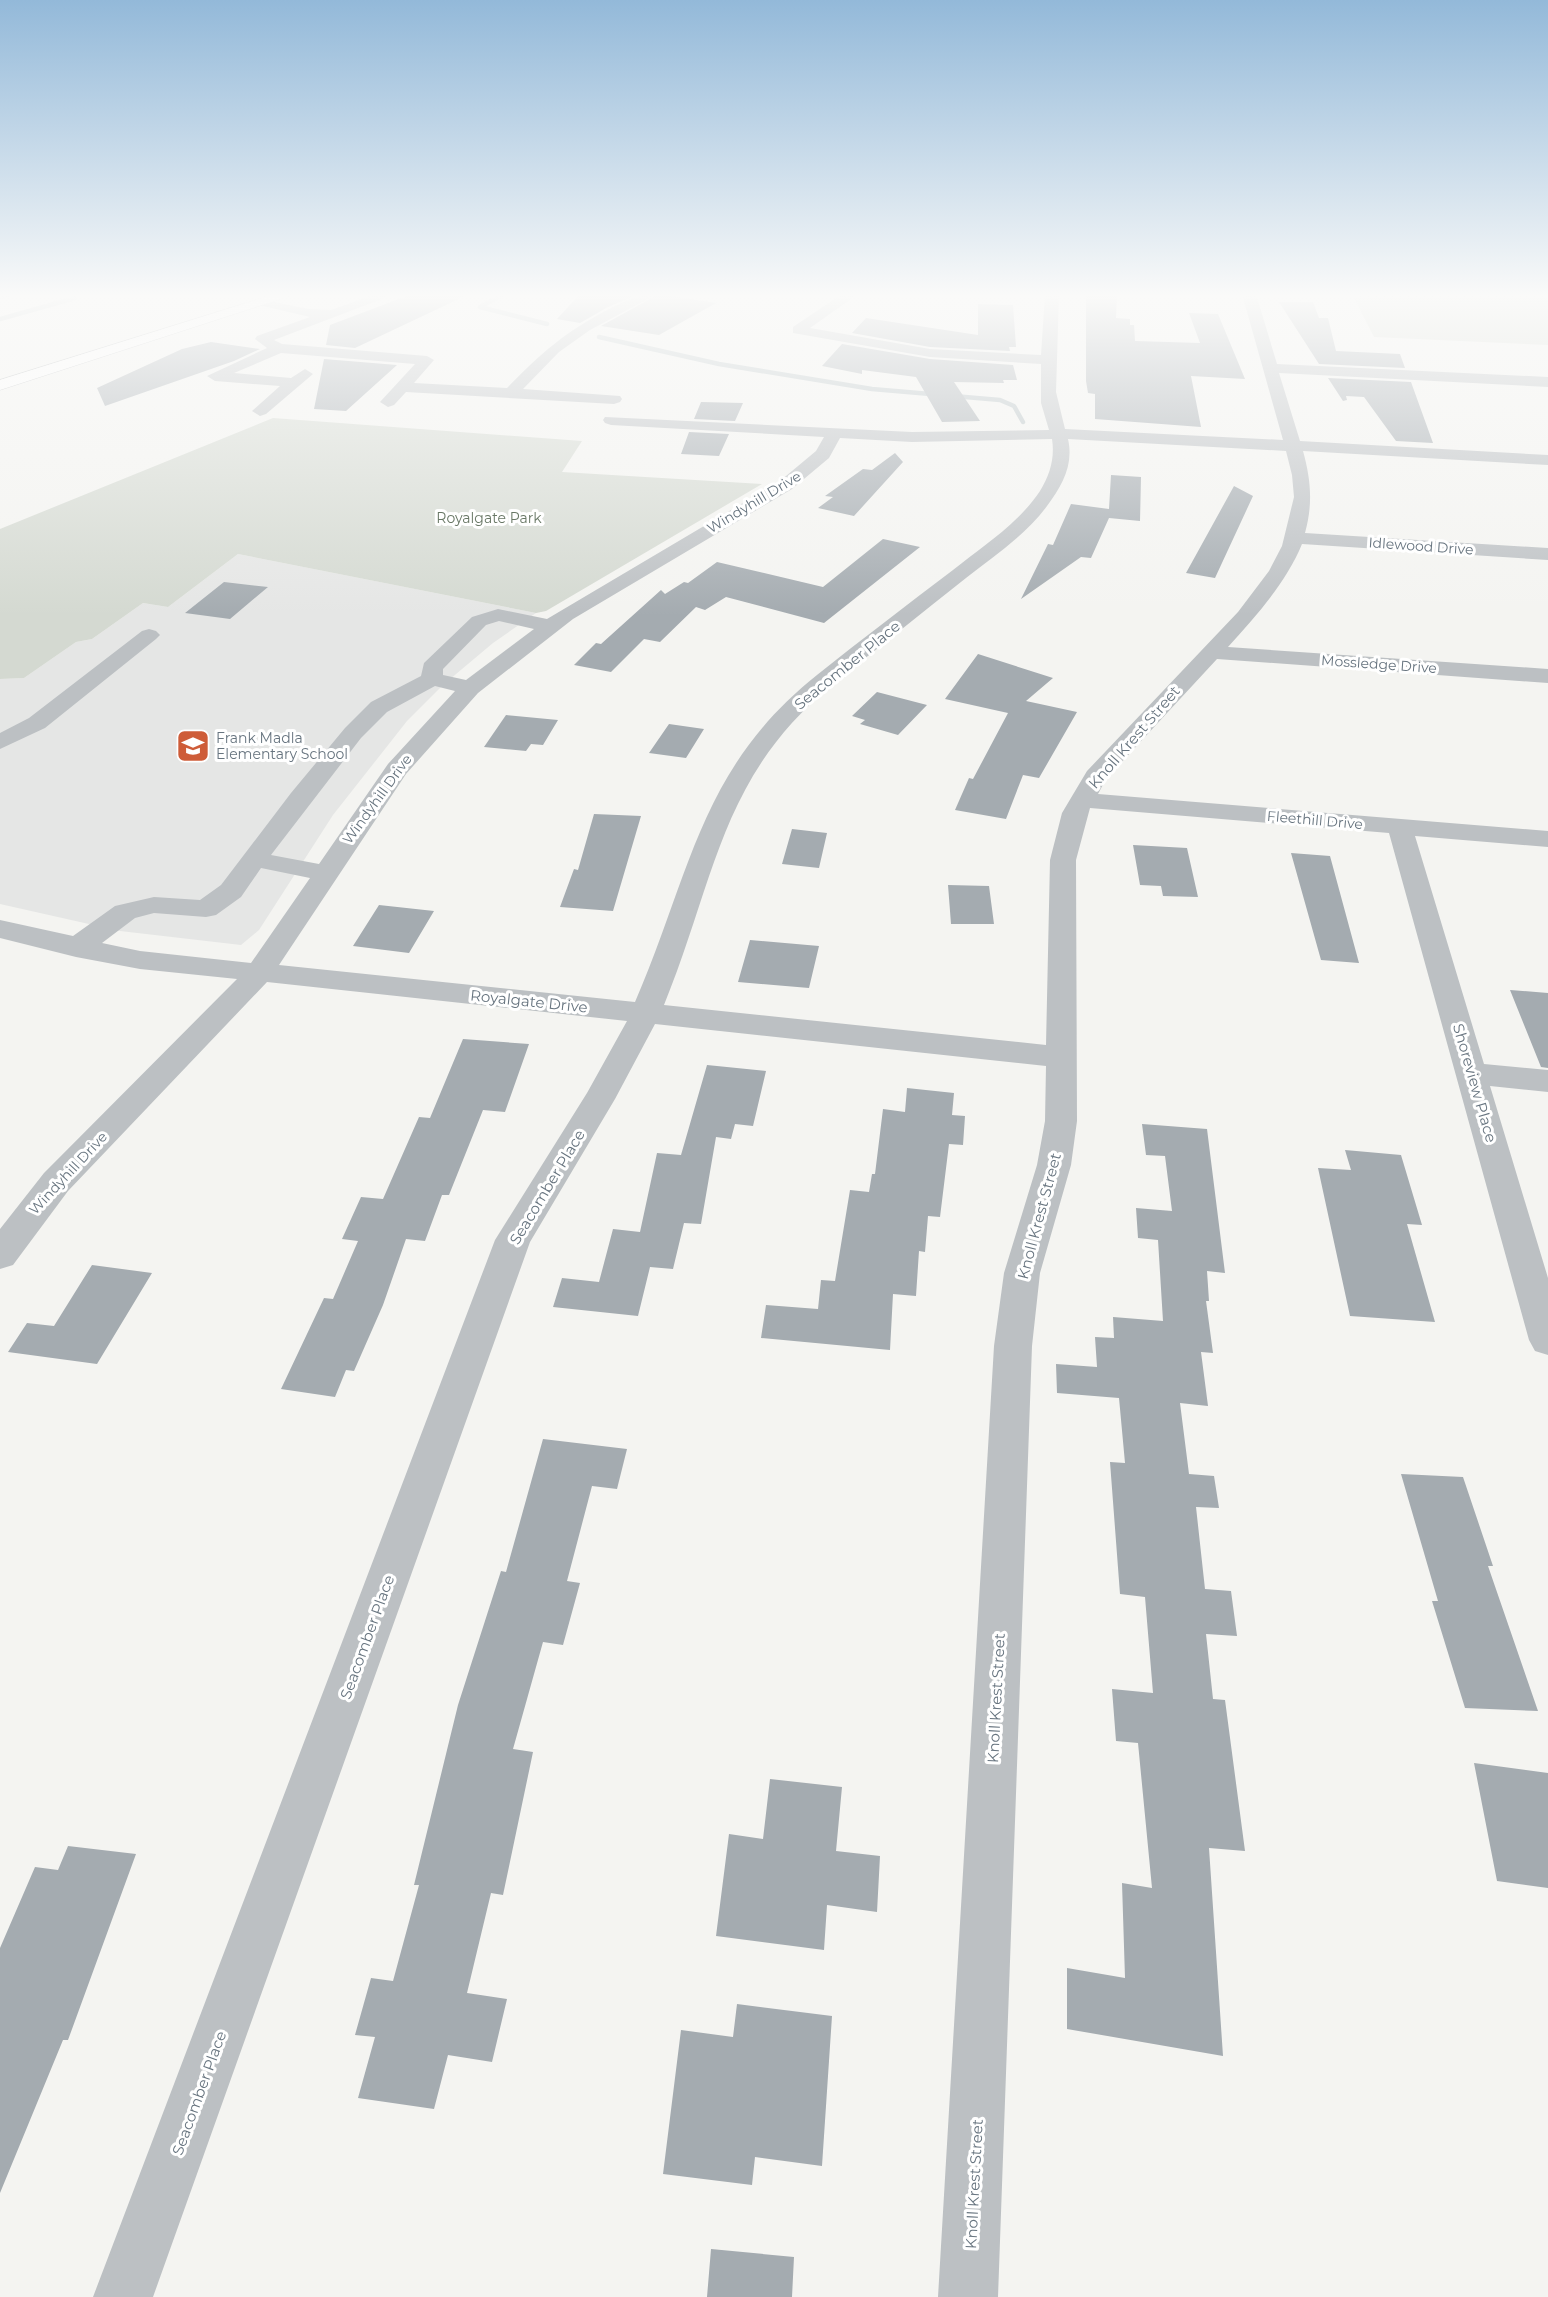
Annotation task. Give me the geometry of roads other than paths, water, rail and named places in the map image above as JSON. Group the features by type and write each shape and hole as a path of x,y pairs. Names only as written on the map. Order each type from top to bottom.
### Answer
{"street":[{"path":"260,411 272,401"},
{"name":"Seacomber Place","path":"123,2297 513,1240 598,1102 646,1012 713,824 737,778 768,734 806,695 1029,516 1048,491 1058,473 1061,459 1060,434 1050,411 1050,401"},
{"name":"Knoll Krest Street","path":"968,2297 1013,1346 1022,1273 1054,1165 1061,1121 1063,860 1075,813 1096,776 1258,598 1278,572 1295,538 1303,496 1301,475 1280,401"},
{"path":"612,420 912,437 1060,434 1548,460"},
{"name":"Windyhill Drive","path":"0,1255 56,1182 225,1011 259,973 397,769 470,688 550,626 786,485 823,454 834,433"},
{"name":"Idlewood Drive","path":"1295,538 1548,554"},
{"path":"432,679 432,668 479,621 498,615 550,626"},
{"path":"0,741 37,723 149,635"},
{"name":"Mossledge Drive","path":"1210,652 1548,676"},
{"path":"76,948 125,912 154,905 206,909 231,891 353,733 379,707 432,679 470,688"},
{"name":"Fleethill Drive","path":"1082,800 1548,839"},
{"name":"Shoreview Place","path":"1400,827 1548,1340"},
{"path":"255,859 325,873"},
{"name":"Royalgate Drive","path":"0,929 76,948 140,960 1061,1057"},
{"path":"1472,1073 1548,1080"}],"waterway":[{"path":"1003,401 1014,406 1023,422"}],"place":[{"name":"Frank Madla Elementary School","path":"193,746"}],"park label":[{"name":"Royalgate Park","path":"489,518"}]}
